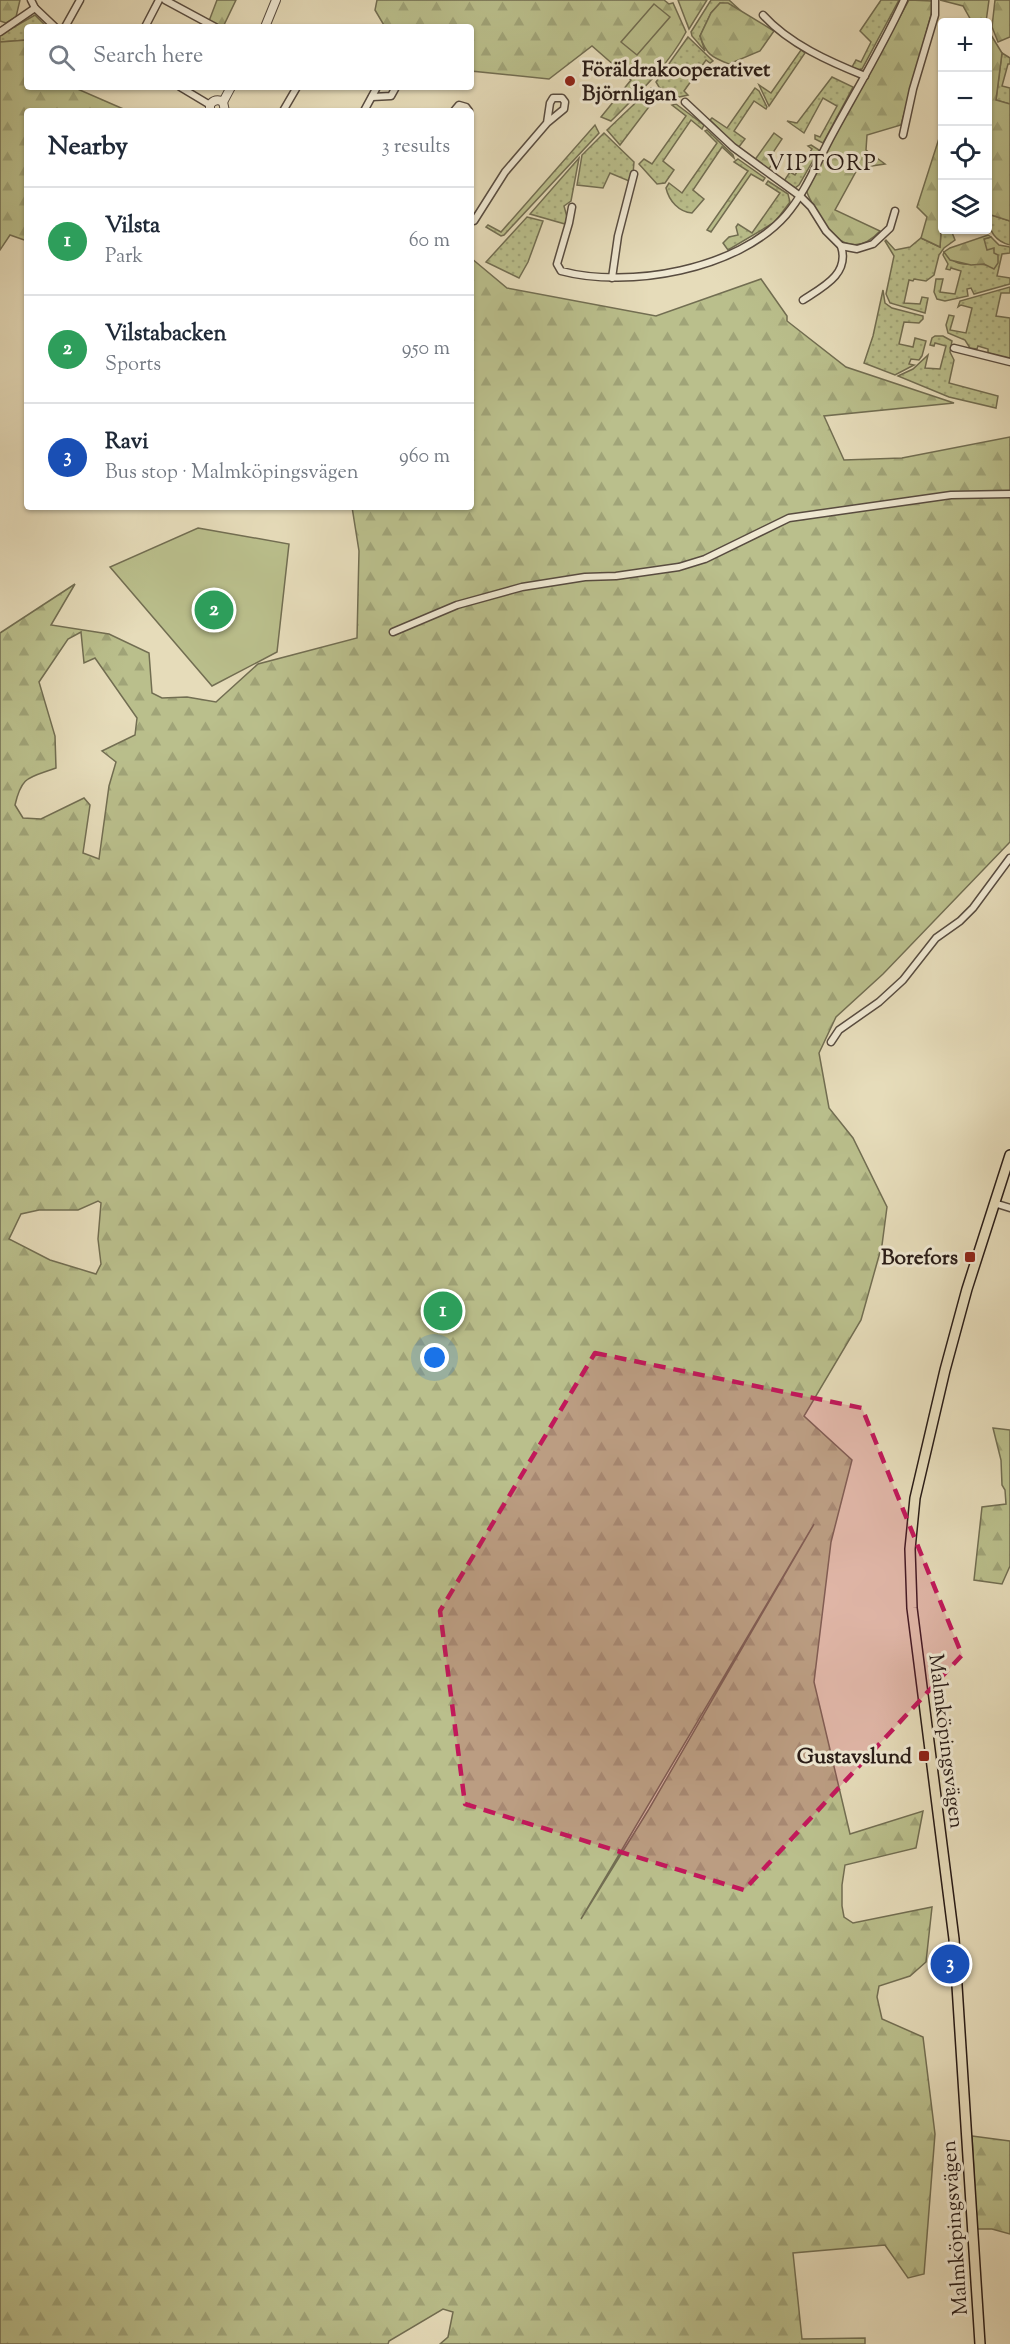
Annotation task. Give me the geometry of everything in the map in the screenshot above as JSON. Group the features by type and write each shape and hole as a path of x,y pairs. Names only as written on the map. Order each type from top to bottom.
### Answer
{"main road":[{"name":"Malmköpingsvägen","path":"980,2344 954,1939 915,1627 909,1561 913,1511 923,1458 957,1322 993,1202 1010,1155"}],"street":[{"path":"31,0 35,8 52,24"},
{"path":"66,24 80,0"},
{"path":"147,24 159,0"},
{"path":"165,0 209,24"},
{"path":"264,24 276,0"},
{"path":"572,207 557,259 558,268 567,272 612,278 666,274 739,249 786,216 800,196 904,0"},
{"path":"903,135 913,89 935,15 936,0"},
{"path":"0,32 35,8"},
{"path":"763,15 808,49 865,76"},
{"path":"184,90 210,108 216,100 224,107 230,90"},
{"path":"285,108 295,90"},
{"path":"366,108 376,90"},
{"path":"372,97 391,96 394,90"},
{"path":"685,102 744,157 800,196 811,207 826,231 841,246 857,249 873,244 890,228 895,211"},
{"path":"474,219 505,172 547,123"},
{"path":"612,278 618,236 634,174"},
{"path":"803,300 835,278 842,265 841,246"},
{"path":"954,348 1010,362"},
{"path":"393,632 457,605 522,587 585,577 616,576 679,567 705,559 789,518 951,495 1010,495"},
{"path":"831,1042 839,1030 879,1002 903,980 936,938 960,921 973,908 1010,858"},
{"path":"993,1202 1010,1208"}],"highlighted area":[{"path":"595,1353 862,1408 962,1655 744,1890 465,1804 440,1611"}],"green space":[{"path":"0,0 20,0 16,17 6,23 0,21"},
{"path":"217,0 236,0 224,24 209,21"},
{"path":"377,0 664,0 669,4 673,3 686,32 661,68 611,121 601,117 631,80 592,46 549,79 474,71 474,24 383,24 375,10"},
{"path":"678,0 707,0 689,29"},
{"path":"711,0 729,0 741,11 728,4 720,3 711,13 700,36 705,51 691,32"},
{"path":"881,0 899,0 862,69 857,70 852,67 856,60 861,62 871,42 860,31"},
{"path":"909,0 933,1 901,125 867,135 866,150 885,164 858,168 835,210 880,231 861,244 853,245 845,243 831,232 811,202 806,189"},
{"path":"940,0 989,0 987,18 970,18 963,6"},
{"path":"995,0 1010,0 1010,37 998,42 992,27"},
{"path":"720,3 728,3 774,31 760,51 729,64 713,57 707,51 700,36 711,13"},
{"path":"654,4 670,17 637,55 621,42"},
{"path":"35,15 44,24 24,24 24,40 0,42 0,35"},
{"path":"688,37 713,61 710,63 706,60 684,91 688,95 675,98 659,87 656,82"},
{"path":"992,37 1002,53 996,100 1010,104 1010,221 992,215"},
{"path":"24,40 24,90 80,90 121,108 24,108 24,240 10,235 0,250 0,42"},
{"path":"801,50 805,53 769,106 759,85 771,93"},
{"path":"1002,53 1010,58 1002,86 1010,88 1010,104 996,100"},
{"path":"832,77 853,87 823,143 815,139 815,135 820,137 837,106 823,98 804,133 787,121 797,123"},
{"path":"651,88 661,91 620,145 607,130"},
{"path":"755,88 767,107 766,109 754,101 734,131 745,139 738,148 710,120 712,118 727,128"},
{"path":"676,104 704,125 702,129 691,120 663,161 674,170 665,183 657,184 639,164 644,159 652,164 686,116 672,105"},
{"path":"595,125 599,133 504,235 501,236 486,227 488,225 501,232"},
{"path":"707,130 734,158 722,147 693,190 704,199 692,213 687,212 675,205 666,188 669,183 682,193 717,143 705,131"},
{"path":"604,133 634,162 633,174 629,181 610,173 603,188 577,185 582,155"},
{"path":"774,133 782,139 770,157 775,160 768,170 754,161"},
{"path":"938,141 940,247 921,238 927,217 917,207"},
{"path":"811,145 819,150 795,188 784,181 790,172 795,175 812,149 808,146"},
{"path":"579,158 571,201 564,206 567,217 565,224 530,214"},
{"path":"738,159 765,178 763,181 751,174 711,232 707,230 748,171 734,162"},
{"path":"768,181 788,194 790,202 775,222 728,250 723,243 729,237 738,235 736,227 738,224 752,233 780,193 766,184"},
{"path":"992,215 1010,221 1010,245 1000,241 993,234"},
{"path":"527,217 543,221 528,262 519,278 486,262"},
{"path":"941,234 953,234 955,240 939,255 934,275 926,281 909,280 904,303 920,304 922,297 928,298 925,313 890,303 886,294 894,256 885,241 895,250 910,247 921,238 940,247"},
{"path":"988,235 991,237 984,239 987,250 994,248 994,253 998,255 998,263 994,269 984,264 971,265 950,260 944,252 950,248"},
{"path":"991,237 999,245 1010,247 1010,253 1002,254 997,276 1010,278 1010,284 974,294 971,288 967,289 968,296 945,301 937,299 934,292 936,279 943,279 940,292 955,294 961,271 946,269 948,264 943,255 944,252 949,258 959,263 988,265 984,239"},
{"path":"474,260 507,288 656,316 761,279 787,316 787,321 846,367 954,403 824,416 844,460 902,458 1010,437 1010,842 883,974 836,1017 819,1053 829,1108 853,1138 887,1207 882,1245 861,1320 804,1416 852,1460 831,1542 814,1682 850,1834 923,1811 916,1848 845,1865 842,1906 844,1917 853,1923 932,1907 926,1962 910,1976 879,1986 877,1997 882,2019 923,2037 935,2134 924,2274 908,2278 885,2245 793,2253 802,2339 865,2338 865,2344 440,2344 448,2337 453,2312 443,2309 389,2341 388,2344 0,2344 0,633 75,584 51,625 109,634 149,653 152,693 162,698 187,697 216,702 258,664 357,638 359,551 352,510 474,510","holes":["81,632 84,663 95,658 137,718 135,735 102,751 116,762 109,786 99,859 83,853 90,805 84,798 41,819 23,818 15,805 21,788 28,779 56,768 55,736 39,682 68,639","98,1201 101,1203 98,1239 101,1264 96,1274 50,1260 9,1239 21,1214 39,1210 78,1210","814,1524 649,1809 581,1919"]},
{"path":"1010,287 1010,293 1001,293 996,316 1010,318 1010,359 988,353 988,349 978,346 977,349 970,348 965,340 948,333 946,325 949,315 954,316 950,330 966,333 972,308 961,305 958,307 960,301"},
{"path":"883,290 885,303 892,308 923,316 919,323 904,322 899,344 913,347 915,338 926,341 922,356 919,360 911,359 909,364 914,365 895,375 864,363 873,336"},
{"path":"935,336 943,336 952,341 950,352 954,360 949,383 998,396 996,408 949,397 898,376 913,369 928,355 925,368 940,369 946,346 935,343 934,346 930,345"},
{"path":"198,528 289,544 277,652 212,686 110,567"},
{"path":"993,1428 1010,1430 1010,1566 1002,1584 974,1580 982,1507 1006,1504 1005,1490 1002,1485 1001,1460"},
{"path":"972,2136 1010,2141 1010,2234 992,2229 977,2229"}],"place":[{"name":"Föräldrakooperativet Björnligan","path":"570,81"},
{"name":"Vilstabacken","path":"214,610"},
{"name":"Borefors","path":"970,1257"},
{"name":"Vilsta","path":"443,1311"},
{"name":"Gustavslund","path":"924,1756"},
{"name":"Ravi","path":"950,1964"}],"district":[{"name":"VIPTORP","path":"822,162"}]}
